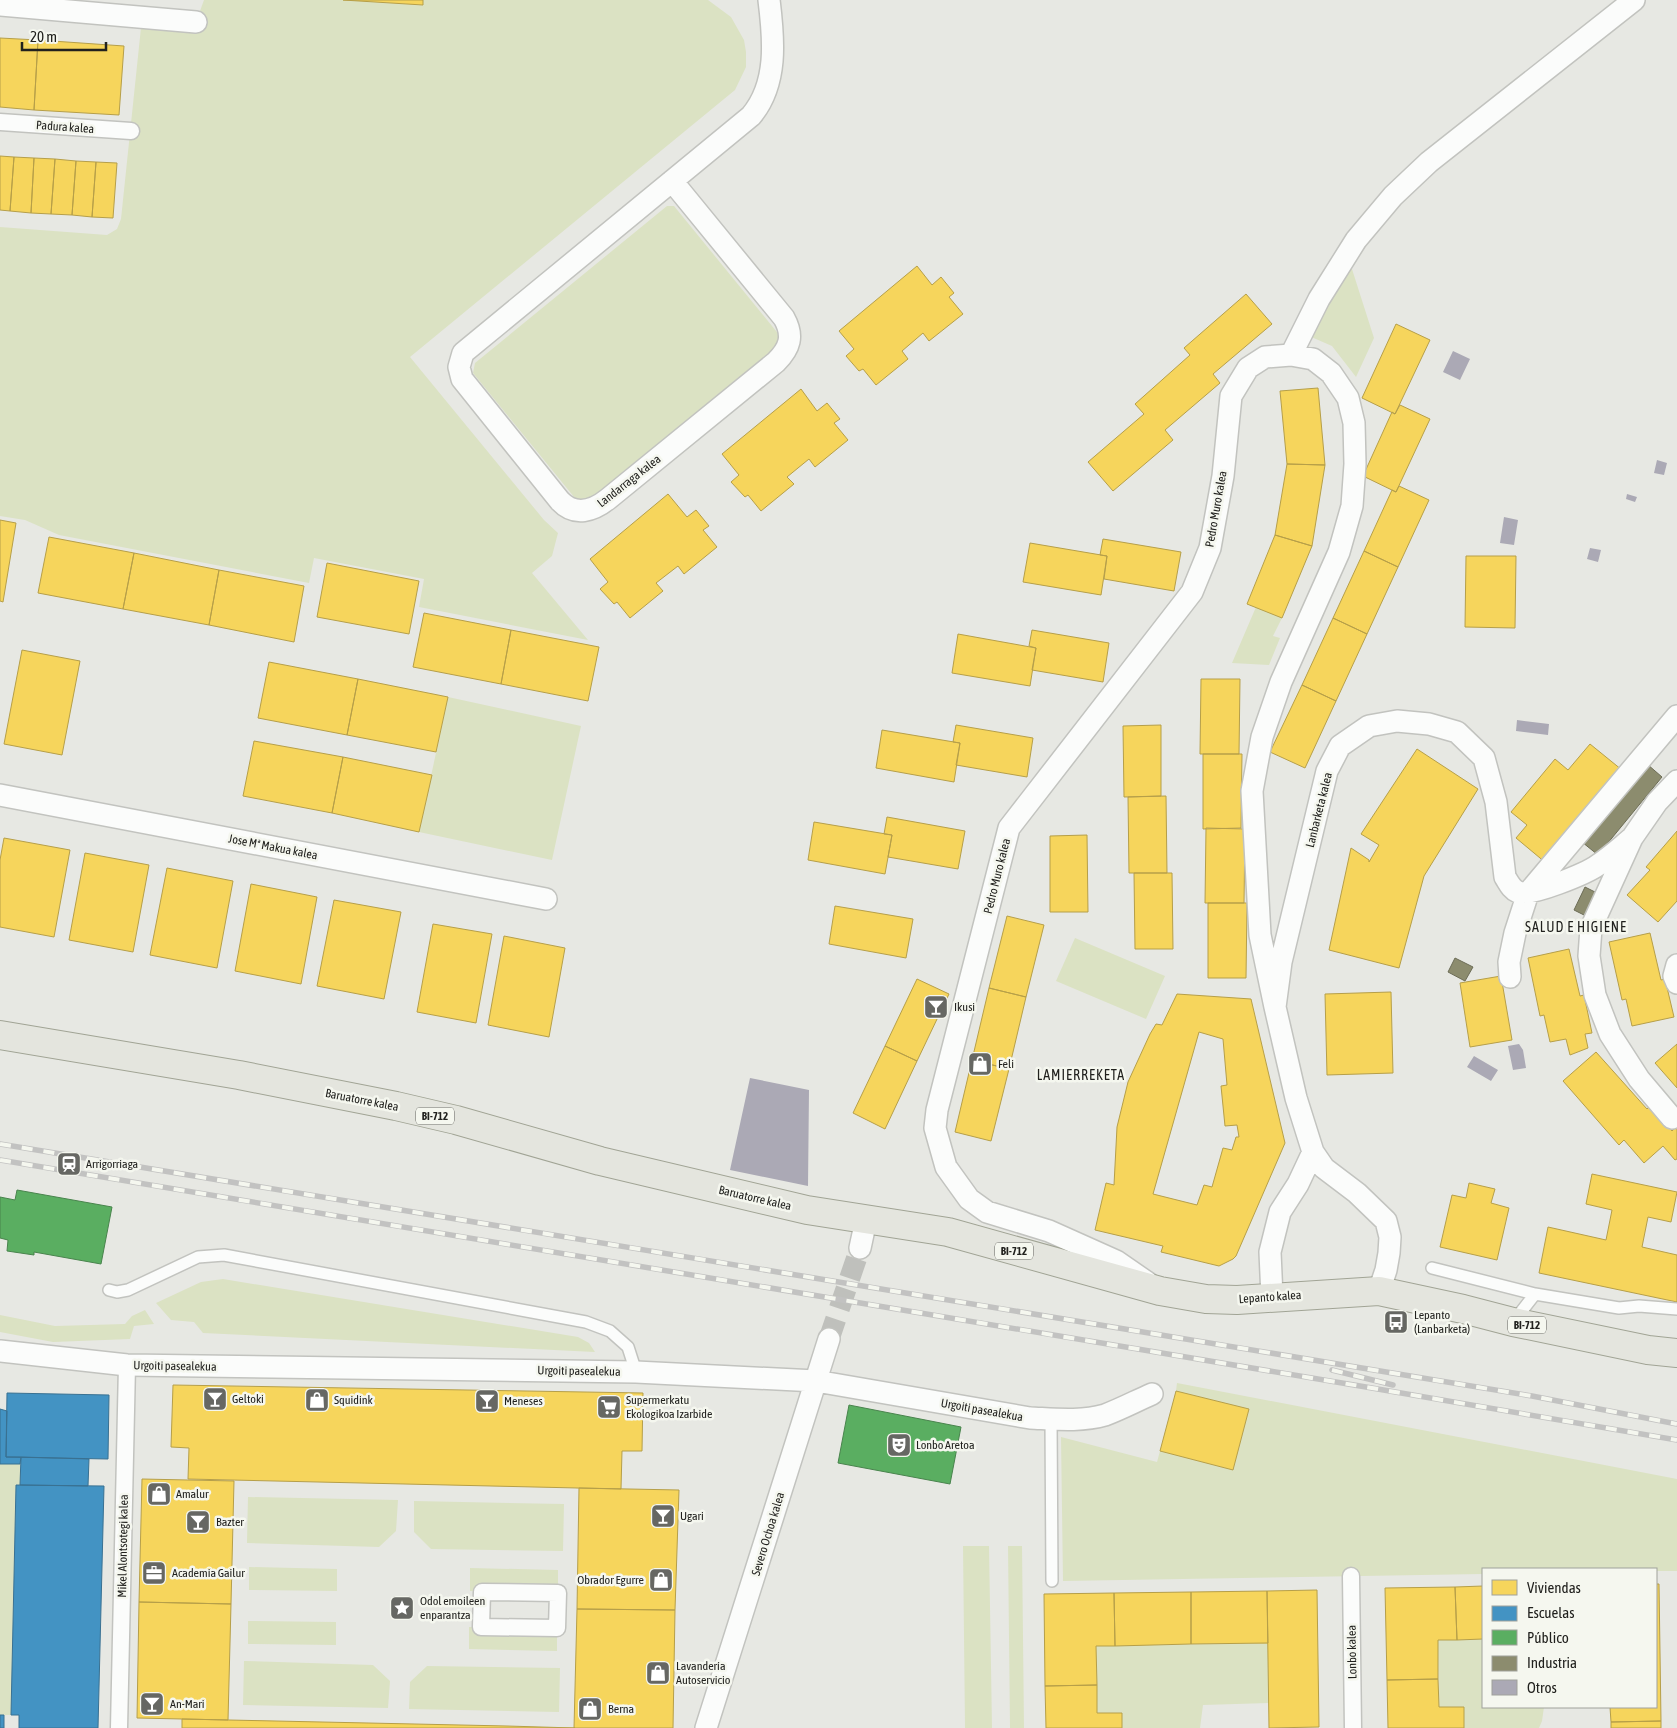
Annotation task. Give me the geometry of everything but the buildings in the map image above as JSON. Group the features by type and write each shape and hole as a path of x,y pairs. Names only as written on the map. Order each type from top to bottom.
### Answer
{"main road":[{"name":"Baruatorre kalea","path":"0,1035 240,1075 396,1106 456,1120 600,1161 807,1210 866,1220"},
{"name":"Lepanto kalea","path":"866,1220 948,1232 1160,1291 1206,1299 1238,1300 1379,1291 1513,1322 1648,1350 1677,1353"}],"street":[{"name":"Landarraga kalea","path":"672,181 784,318 790,334 788,346 786,352 776,362 608,499 595,508 575,510 560,500 462,379 459,367 463,353 672,181 751,116 764,96 771,72 773,56 769,0"},
{"path":"1291,355 1319,299 1356,240 1393,196 1429,162 1634,0"},
{"path":"0,5 196,22"},
{"name":"Padura kalea","path":"0,122 130,132"},
{"name":"Pedro Muro kalea","path":"1160,1291 1116,1261 1049,1231 987,1212 970,1199 946,1167 935,1128 937,1110 1009,828 1192,592 1210,548 1223,476 1231,396 1248,368 1265,357 1291,355 1312,359 1331,374 1348,398 1354,423 1355,464 1352,506 1339,552 1281,682 1262,737 1252,791 1260,935 1275,1007"},
{"path":"1510,977 1509,962 1515,933 1528,893 1677,716"},
{"name":"Lanbarketa kalea","path":"1379,1291 1386,1270 1389,1252 1390,1238 1386,1221 1357,1193 1337,1180 1324,1168 1313,1152 1296,1098 1275,1007 1281,962 1327,771 1340,746 1369,726 1397,721 1429,724 1457,732 1484,758 1496,802 1505,878 1511,887 1519,892 1528,893"},
{"path":"1672,1118 1639,1079 1610,1034 1595,995 1589,956 1591,928 1632,838 1657,802 1677,781"},
{"name":"Jose Mª Makua kalea","path":"0,795 546,899"},
{"path":"1528,893 1554,885 1597,866 1632,838"},
{"path":"1677,965 1674,976 1677,983"},
{"path":"1272,1297 1270,1252 1280,1212 1298,1184 1313,1152"},
{"path":"1298,1184 1337,1180"},
{"path":"860,1248 866,1220"},
{"name":"Severo Ochoa kalea","path":"706,1728 829,1339"},
{"name":"Urgoiti pasealekua","path":"0,1351 127,1365 636,1372 816,1381 1030,1418 1050,1419 1073,1419 1103,1415 1152,1394"},
{"name":"Mikel Alontsotegi kalea","path":"119,1728 127,1365"},
{"name":"Lonbo kalea","path":"1351,1576 1353,1728"},
{"path":"482,1592 558,1593 557,1628 481,1627 482,1592"}],"lane":[{"path":"109,1290 117,1292 128,1290 198,1257 224,1254 586,1322 610,1332 628,1347 636,1372"},
{"path":"1432,1268 1535,1294 1619,1308 1639,1306 1677,1309"},
{"path":"1513,1322 1535,1294"},
{"path":"1050,1419 1052,1581"}],"green space":[{"path":"204,0 343,0 422,5 423,0 708,0 731,17 744,40 746,52 746,67 735,90 410,357 544,520 558,533 552,556 532,573 588,640 419,607 424,579 314,558 309,583 59,535 25,520 0,516 0,227 107,235 117,229 121,219 142,18 196,22"},
{"path":"667,206 674,206 781,337 780,346 587,503 579,503 473,373 475,363"},
{"path":"1351,266 1374,338 1356,377 1332,346 1309,336"},
{"path":"1256,607 1282,618 1273,636 1280,638 1269,665 1232,663"},
{"path":"448,697 581,726 552,860 419,832"},
{"path":"1075,938 1165,976 1146,1019 1056,981"},
{"path":"223,1279 578,1337 589,1343 595,1352 203,1333 194,1322 171,1320 156,1303 201,1282"},
{"path":"145,1310 154,1324 134,1326 130,1339 53,1342 0,1332 0,1315 55,1326 125,1324 132,1316"},
{"path":"1177,1383 1677,1479 1677,1571 1657,1571 1657,1568 1482,1568 1482,1574 1063,1581 1061,1437 1157,1462 1160,1451 1233,1470 1249,1409 1176,1391"},
{"path":"0,1464 20,1464 20,1485 16,1485 11,1715 0,1715"},
{"path":"248,1497 398,1500 396,1531 379,1547 247,1543"},
{"path":"414,1501 564,1504 563,1551 431,1549 414,1532"},
{"path":"963,1546 989,1546 992,1728 965,1728"},
{"path":"1008,1546 1022,1546 1024,1728 1010,1728"},
{"path":"249,1567 337,1569 337,1591 249,1590"},
{"path":"470,1568 558,1570 558,1593 470,1591"},
{"path":"248,1621 336,1622 336,1645 248,1644"},
{"path":"469,1627 557,1628 557,1651 469,1649"},
{"path":"1482,1639 1482,1708 1544,1708 1539,1728 1464,1728 1464,1707 1439,1707 1438,1640"},
{"path":"1268,1643 1269,1703 1203,1705 1200,1728 1122,1728 1122,1713 1097,1713 1096,1646"},
{"path":"244,1661 373,1665 390,1681 388,1708 243,1705"},
{"path":"427,1666 560,1668 559,1712 409,1709 410,1682"}],"tunnel":[{"path":"829,1339 860,1248"}],"railway":[{"path":"0,1144 1532,1396 1677,1424"},
{"path":"0,1160 1677,1440"},
{"path":"1332,1370 1393,1385"}],"place":[{"name":"Ikusi","path":"936,1007"},
{"name":"Feli","path":"980,1064"},
{"name":"Arrigorriaga","path":"69,1164"},
{"name":"Lepanto (Lanbarketa)","path":"1396,1322"},
{"name":"Geltoki","path":"215,1399"},
{"name":"Squidink","path":"317,1400"},
{"name":"Meneses","path":"487,1401"},
{"name":"Supermerkatu Ekologikoa Izarbide","path":"609,1407"},
{"name":"Lonbo Aretoa","path":"899,1445"},
{"name":"Amalur","path":"159,1494"},
{"name":"Ugari","path":"663,1516"},
{"name":"Bazter","path":"198,1522"},
{"name":"Academia Gailur","path":"154,1573"},
{"name":"Obrador Egurre","path":"661,1580"},
{"name":"Odol emoileen enparantza","path":"402,1608"},
{"name":"Lavandería Autoservicio","path":"658,1673"},
{"name":"An-Mari","path":"152,1704"},
{"name":"Berna","path":"590,1709"}],"district":[{"name":"SALUD E HIGIENE","path":"1576,927"},
{"name":"LAMIERREKETA","path":"1081,1075"}]}
